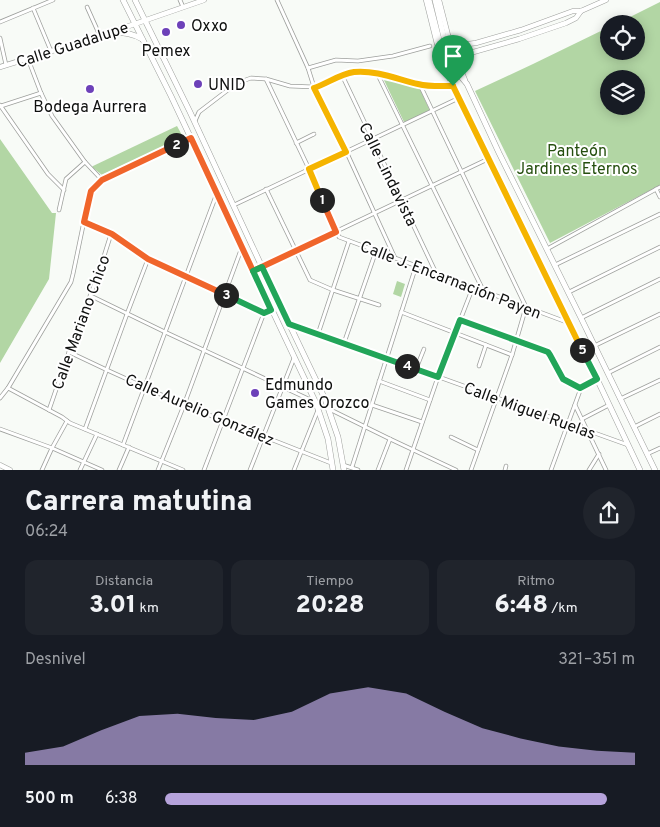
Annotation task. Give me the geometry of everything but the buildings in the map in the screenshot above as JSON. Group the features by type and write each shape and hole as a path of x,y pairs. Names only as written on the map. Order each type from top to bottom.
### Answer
{"main road":[{"path":"123,0 191,138 316,403 328,440 333,470"},
{"path":"135,0 195,122 329,408 338,437 344,467"},
{"path":"427,0 453,86 640,470"},
{"path":"435,0 443,36 457,72 467,84 654,470"},
{"path":"112,32 127,32 143,39"}],"street":[{"path":"0,22 53,0"},
{"path":"180,0 183,7"},
{"name":"Calle Guadalupe","path":"0,67 100,36 204,0"},
{"path":"277,0 308,68 314,88 395,258"},
{"path":"439,0 454,54 467,84"},
{"path":"461,69 460,62 464,56 470,53 566,23 576,18 581,11 596,2 606,0"},
{"path":"87,7 100,36"},
{"path":"33,8 51,51"},
{"path":"448,36 460,45 476,43 581,11"},
{"path":"0,38 6,65"},
{"path":"308,68 336,60 358,61 393,56 430,46"},
{"path":"28,58 52,116 85,162 102,180"},
{"path":"195,122 199,112 236,83 251,78 266,79 290,86 314,88 342,75 354,72 377,73 420,85 453,86"},
{"path":"377,73 483,291"},
{"name":"Calle Lindavista","path":"342,75 437,274"},
{"path":"266,79 309,169 336,232"},
{"path":"420,85 526,307 512,355 471,470"},
{"path":"41,93 0,106 48,174 64,190"},
{"path":"234,205 459,98"},
{"path":"190,112 199,112"},
{"path":"296,143 314,134"},
{"path":"0,399 71,282 91,191 102,180 191,138"},
{"path":"253,271 488,159"},
{"path":"59,210 66,179 85,162"},
{"path":"547,249 658,188 660,197"},
{"path":"266,189 310,280 333,290 379,305"},
{"path":"123,445 217,193"},
{"path":"555,265 660,214"},
{"path":"84,222 112,234 148,259 264,313"},
{"name":"Calle J. Encarnación Payen","path":"336,232 338,238 570,324"},
{"name":"Calle Mariano Chico","path":"49,410 112,234"},
{"path":"318,334 349,241"},
{"path":"158,470 184,405 242,246"},
{"path":"568,292 660,247"},
{"path":"344,343 376,251"},
{"path":"85,429 148,259"},
{"path":"352,467 416,266"},
{"path":"581,318 660,279"},
{"path":"406,470 438,377 473,287"},
{"path":"90,296 316,403"},
{"path":"204,470 264,313 271,310"},
{"path":"401,312 512,355"},
{"path":"594,346 660,314"},
{"path":"460,320 548,352 563,379 580,388"},
{"name":"Calle Miguel Ruelas","path":"289,324 629,446"},
{"path":"479,366 486,345"},
{"path":"607,373 660,347"},
{"path":"416,369 424,349"},
{"name":"Calle Aurelio González","path":"69,352 184,405 332,463"},
{"path":"250,470 295,358"},
{"path":"551,470 580,388 597,379"},
{"path":"620,399 660,380"},
{"path":"379,382 430,400"},
{"path":"8,388 70,423 183,470"},
{"path":"575,404 606,470"},
{"path":"372,405 422,422"},
{"path":"582,418 609,405"},
{"path":"329,408 456,470"},
{"path":"294,470 319,410"},
{"path":"634,427 660,414"},
{"path":"42,470 67,420"},
{"path":"0,429 52,448 102,470"},
{"path":"80,470 97,434"},
{"path":"451,437 478,450"},
{"path":"378,470 390,439"},
{"path":"119,470 129,447"},
{"path":"647,454 660,448"},
{"path":"589,470 599,454"},
{"path":"0,465 7,469"},
{"path":"344,467 352,467 358,470"}],"green space":[{"name":"Panteón Jardines Eternos","path":"660,2 660,185 550,243 475,91 600,31 600,60 645,60 645,15 634,15"},
{"path":"382,76 419,87 430,111 404,122"},
{"path":"177,126 183,137 102,175 92,167 93,166"},
{"path":"0,139 52,213 56,213 49,279 0,363"},
{"path":"397,281 405,284 401,297 393,294"}],"place":[{"name":"Oxxo","path":"181,25"},
{"name":"Pemex","path":"166,32"},
{"name":"UNID","path":"198,84"},
{"name":"Bodega Aurrera","path":"90,89"},
{"name":"Edmundo Games Orozco","path":"255,393"}],"route":[{"path":"453,86 420,85 377,73 354,72 342,75 314,88 346,152 309,169 336,232 253,271 191,138 102,180 91,191 84,222 112,234 148,259 264,313 271,310 253,271 262,267 289,324 438,377 460,320 548,352 563,379 580,388 597,379 453,86"}]}
